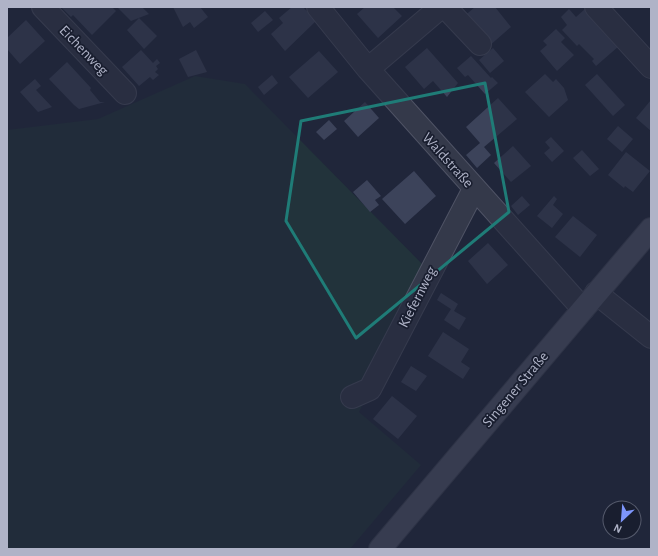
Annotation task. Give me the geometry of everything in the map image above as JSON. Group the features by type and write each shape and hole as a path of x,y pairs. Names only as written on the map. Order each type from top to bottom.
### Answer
{"main road":[{"name":"Singener Straße","path":"380,549 651,229"}],"street":[{"name":"Eichenweg","path":"43,7 125,93"},
{"name":"Waldstraße","path":"318,7 368,70 582,309"},
{"path":"368,70 441,7"},
{"path":"445,7 480,44"},
{"path":"596,7 651,67"},
{"name":"Kiefernweg","path":"352,397 370,389 474,189"},
{"path":"596,293 651,337"}],"highlighted area":[{"path":"485,83 509,212 356,338 286,221 301,121"}],"shaded area":[{"path":"195,76 245,84 430,272 359,412 421,465 350,549 7,549 7,130 98,119"}],"building":[{"path":"61,7 112,7 116,11 92,35 73,15 71,17"},
{"path":"142,7 149,14 131,21 118,8"},
{"path":"173,7 200,7 208,17 194,28 190,22 183,27"},
{"path":"292,7 303,7 316,21 285,51 271,34 283,23 279,18"},
{"path":"365,7 393,7 402,16 378,38 357,14"},
{"path":"475,7 495,7 511,27 488,47 462,18"},
{"path":"569,9 576,17 585,9 619,46 596,66 592,61 594,59 579,44 577,46 562,30 567,25 561,17"},
{"path":"265,11 273,20 258,32 251,23"},
{"path":"139,18 157,36 144,49 127,30"},
{"path":"26,20 45,41 20,64 7,49 7,38"},
{"path":"556,29 565,38 561,42 574,55 557,71 540,51 547,45 543,41"},
{"path":"427,48 458,83 447,97 433,81 424,89 405,67"},
{"path":"493,48 504,61 490,73 479,60"},
{"path":"141,50 153,63 157,59 160,63 156,66 158,69 155,72 159,75 153,80 150,77 139,86 122,67"},
{"path":"196,50 207,72 188,77 179,59"},
{"path":"319,51 338,72 308,98 289,77"},
{"path":"471,56 491,78 492,77 498,83 485,94 468,75 465,77 457,68"},
{"path":"67,62 91,88 90,90 100,102 105,102 79,109 49,79"},
{"path":"545,74 553,82 556,79 564,88 568,100 549,117 525,92"},
{"path":"597,74 625,105 613,116 585,85"},
{"path":"272,75 278,83 264,95 258,87"},
{"path":"35,79 41,86 36,90 52,107 38,112 20,92"},
{"path":"498,98 517,119 484,147 491,155 477,168 466,155 480,143 466,127"},
{"path":"651,100 651,131 636,118"},
{"path":"365,102 379,118 358,137 344,121"},
{"path":"329,120 337,129 324,140 316,132"},
{"path":"618,126 633,139 622,152 607,139"},
{"path":"551,137 564,151 552,162 544,153 550,148 545,142"},
{"path":"513,146 531,166 511,182 494,163"},
{"path":"582,150 599,169 590,176 573,158"},
{"path":"626,152 650,171 633,192 625,186 624,188 608,175"},
{"path":"414,171 436,196 405,224 382,199"},
{"path":"367,180 381,196 375,200 379,205 370,212 353,192"},
{"path":"522,196 530,205 518,215 511,206"},
{"path":"554,196 557,199 553,205 563,214 552,228 537,216"},
{"path":"573,216 597,235 580,257 555,237"},
{"path":"488,243 508,265 487,284 468,261"},
{"path":"441,293 458,304 454,311 466,318 459,330 444,320 451,309 437,300"},
{"path":"443,332 469,349 461,362 470,368 463,379 428,356"},
{"path":"411,366 427,376 416,391 401,382"},
{"path":"392,396 417,416 398,439 373,419"}]}
